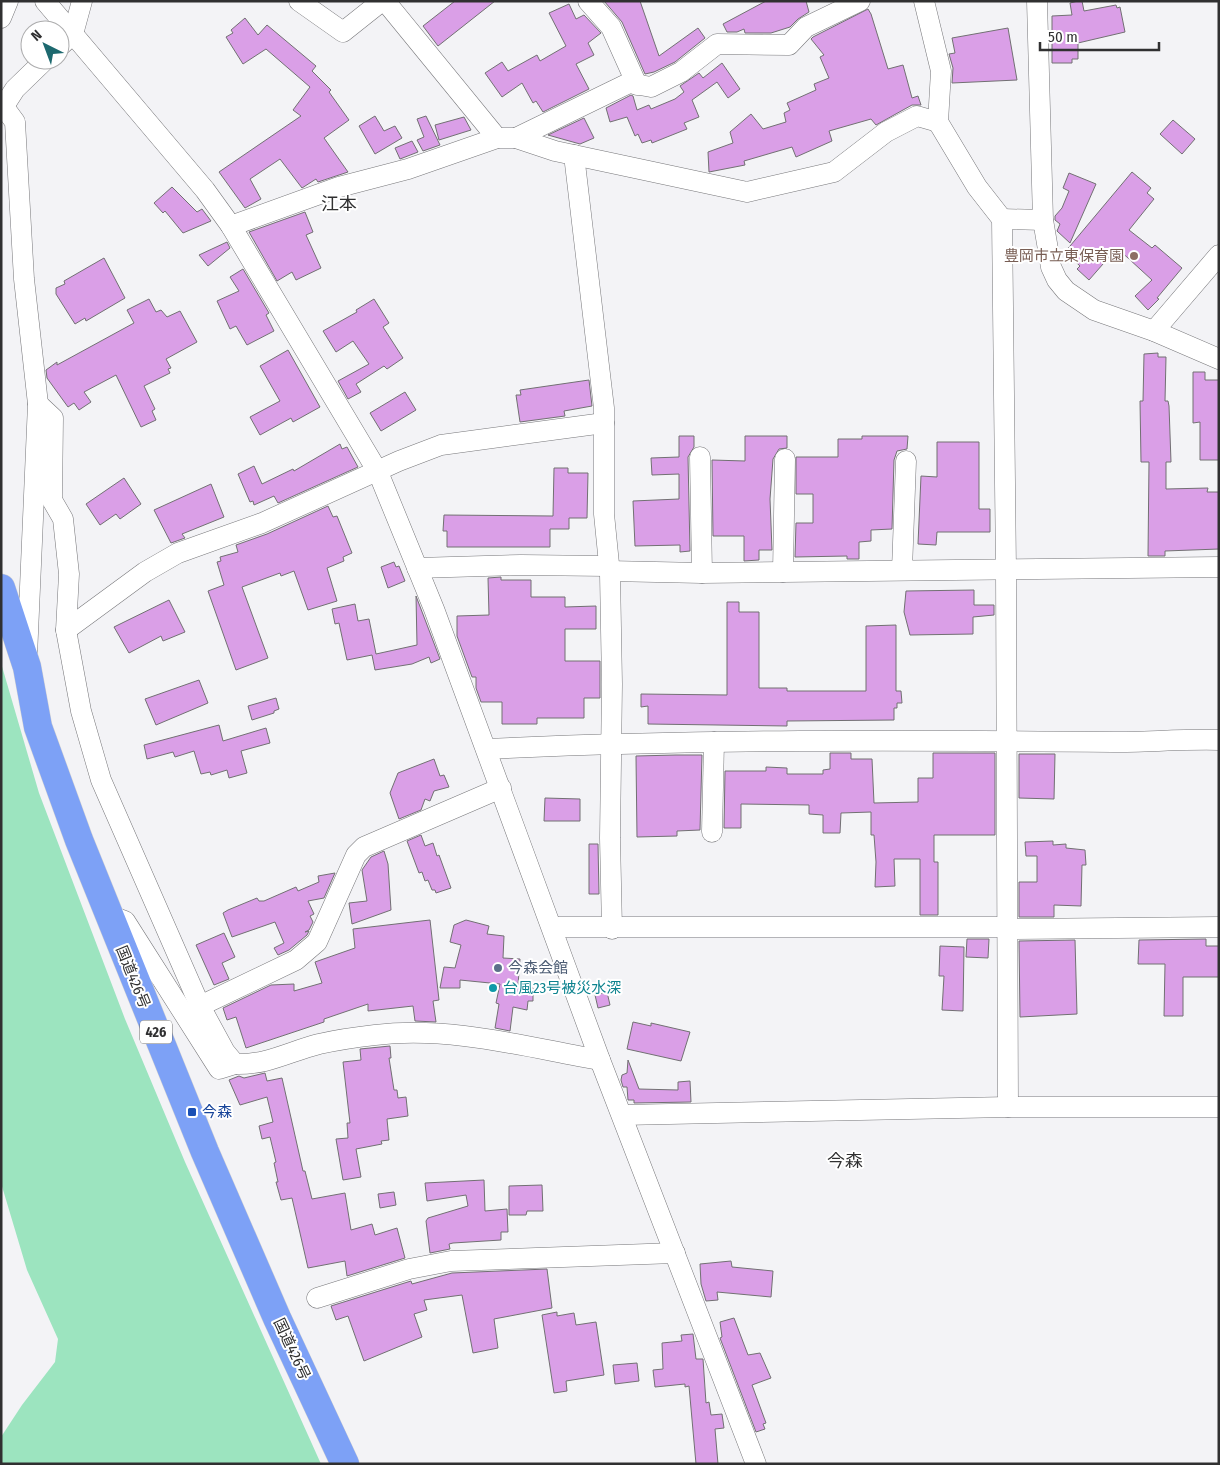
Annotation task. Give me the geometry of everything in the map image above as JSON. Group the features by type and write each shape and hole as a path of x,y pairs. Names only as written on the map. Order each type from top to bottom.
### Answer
{"highway":[{"name":"国道426号","path":"1,588 27,667 38,727 79,840 209,1160 277,1318 345,1464"}],"street":[{"path":"1,18 8,1"},
{"path":"45,1 55,20"},
{"path":"70,30 82,1"},
{"path":"298,1 343,32 384,1 506,138 574,155 747,192 834,172 886,132 917,116 938,122"},
{"path":"588,1 611,27 637,86"},
{"path":"231,226 339,187 408,169 506,138 629,83 637,86 651,86 682,72 717,44 789,45 806,27 860,1"},
{"path":"924,1 941,71 938,122 977,187 1002,220 1006,570 1008,1108"},
{"path":"1037,1 1043,220 1052,267 1057,280 1066,291 1094,310 1154,331 1219,359"},
{"path":"70,44 205,190 231,226 378,472 487,750 600,1060 756,1464"},
{"path":"27,667 38,404 24,279 15,122 3,104 35,70"},
{"path":"574,155 603,398 604,514 608,569 612,743 610,838 612,929"},
{"path":"1002,220 1043,220"},
{"path":"1154,331 1219,255"},
{"path":"38,404 53,418 52,500 63,519 68,574 66,630 81,711 101,780 200,1006 225,1052 235,1064"},
{"path":"66,630 145,572 178,553 262,522 441,445 604,423"},
{"path":"700,457 702,573"},
{"path":"783,572 785,459"},
{"path":"902,570 906,461"},
{"path":"417,568 521,565 702,573 1219,567"},
{"path":"487,750 612,743 1219,740"},
{"path":"712,832 714,742"},
{"path":"200,1006 296,960 317,942 356,855 364,847 501,788"},
{"path":"109,915 125,921 218,1069 235,1064 254,1064 270,1061 318,1045 375,1035 411,1033 456,1034 600,1060"},
{"path":"552,928 1219,927"},
{"path":"622,1116 1008,1108 1219,1107"},
{"path":"317,1298 409,1269 451,1262 675,1253"}],"green space":[{"path":"1,663 39,793 125,1019 185,1162 321,1464 1,1464 1,1437 22,1405 55,1362 58,1339 27,1270 1,1183"}],"building":[{"path":"455,1 495,1 438,46 423,26"},
{"path":"604,1 640,1 659,56 698,28 705,38 675,62 645,74 622,22"},
{"path":"766,1 806,1 809,12 790,27 771,33 745,33 744,29 737,32 727,32 723,24"},
{"path":"1082,1 1084,11 1116,5 1117,8 1120,7 1125,32 1078,43 1078,59 1072,59 1072,63 1052,63 1052,16 1072,15 1070,3"},
{"path":"569,4 576,19 584,15 601,33 588,43 594,55 576,64 589,89 543,112 536,101 533,103 522,83 502,97 485,73 502,62 508,71 537,55 540,61 566,46 549,13"},
{"path":"868,9 888,69 903,65 912,98 918,96 921,105 912,105 876,125 871,119 829,131 832,141 796,157 792,147 744,161 745,165 709,172 708,152 733,143 730,132 751,114 763,129 786,122 784,113 790,110 787,103 816,90 814,84 829,78 820,57 824,55 811,39"},
{"path":"245,18 258,35 267,25 316,66 312,71 331,90 329,92 349,120 324,138 348,172 318,182 316,179 302,188 280,159 250,179 261,199 245,208 219,172 301,116 293,110 310,87 266,49 243,64 226,37 233,33 231,30"},
{"path":"1008,28 1017,80 952,83 953,68 949,54 955,53 952,38"},
{"path":"722,63 740,89 728,98 717,82 692,100 699,117 684,123 687,129 652,143 651,140 642,143 638,134 635,136 627,117 610,122 606,108 631,95 637,110 649,105 651,109 675,99 684,92 680,86 699,73 703,78"},
{"path":"375,116 384,131 395,126 402,138 375,154 359,126"},
{"path":"426,116 440,145 423,151 417,140 424,137 417,119"},
{"path":"464,117 471,130 439,140 435,125"},
{"path":"584,118 594,138 580,144 548,135"},
{"path":"1173,120 1195,139 1182,154 1160,134"},
{"path":"412,141 418,152 400,159 395,148"},
{"path":"1132,172 1151,188 1147,193 1154,199 1129,230 1152,248 1155,245 1182,268 1157,298 1159,299 1148,310 1135,296 1152,280 1117,248 1089,280 1077,269 1080,266 1065,252"},
{"path":"1069,173 1096,184 1070,243 1057,231 1060,224 1055,220 1055,216 1062,208 1069,191 1063,188"},
{"path":"172,187 197,212 202,209 211,221 183,233 165,211 163,213 154,203"},
{"path":"305,212 313,232 306,235 321,268 296,280 292,272 277,281 249,232"},
{"path":"227,242 230,248 208,266 199,255"},
{"path":"104,258 125,298 86,321 85,318 75,324 56,294 56,288 65,284 64,281"},
{"path":"243,269 269,313 266,315 274,331 247,345 236,326 230,329 217,301 239,291 230,277"},
{"path":"149,299 156,312 161,310 167,317 180,311 197,342 166,359 171,368 168,369 170,373 144,386 155,409 152,411 156,420 141,427 116,375 84,392 91,402 79,410 74,403 68,407 47,378 46,370 57,362 57,365 134,323 127,310"},
{"path":"374,299 389,323 383,327 403,358 387,369 384,366 356,384 361,392 348,399 338,381 369,364 353,341 336,352 323,331 357,312 356,310"},
{"path":"288,350 320,407 293,422 291,418 260,435 250,417 280,401 260,366"},
{"path":"1158,353 1158,357 1166,357 1165,401 1168,401 1169,406 1171,462 1166,462 1166,489 1208,488 1207,492 1219,492 1219,549 1165,551 1165,556 1148,556 1149,462 1141,462 1140,401 1143,401 1144,354"},
{"path":"1193,372 1205,372 1205,380 1219,380 1219,460 1200,460 1200,422 1193,423"},
{"path":"589,380 592,406 564,411 565,416 520,422 516,395 521,395 520,390"},
{"path":"405,392 416,410 381,431 370,413"},
{"path":"679,436 694,436 694,447 688,457 690,551 680,552 680,545 635,546 633,501 679,499 679,474 652,475 651,458 679,457"},
{"path":"745,436 787,436 787,448 779,449 773,459 770,499 772,550 759,550 759,560 744,561 744,536 713,536 712,460 745,461"},
{"path":"862,436 908,436 907,449 897,451 894,460 892,529 871,530 871,541 859,542 859,559 847,559 847,556 795,557 796,523 813,523 813,494 796,494 796,457 838,457 838,439 862,439"},
{"path":"937,442 979,442 979,509 990,509 990,532 937,532 936,545 918,544 921,476 937,477"},
{"path":"340,444 342,449 347,447 358,467 278,503 274,496 254,505 253,501 250,502 238,474 254,466 262,484 293,469 294,471"},
{"path":"554,468 568,468 568,473 588,473 587,518 569,518 569,529 550,529 550,547 447,547 447,531 443,531 444,515 553,516"},
{"path":"124,478 141,504 120,519 116,514 100,525 86,504"},
{"path":"211,484 224,517 182,534 185,538 171,543 154,510"},
{"path":"328,506 333,517 337,516 352,553 343,557 344,561 327,568 337,601 308,610 294,571 281,576 280,573 242,587 268,658 236,670 208,591 224,585 217,562 221,561 220,557 238,552 236,545 267,534"},
{"path":"394,562 396,567 399,566 405,581 388,588 381,567"},
{"path":"501,577 501,580 531,580 531,597 565,597 565,607 596,606 596,629 565,629 565,661 600,661 600,698 584,698 584,718 537,718 537,724 502,724 502,702 481,702 476,688 476,677 472,677 457,636 457,616 489,615 488,578"},
{"path":"974,590 974,605 994,605 994,615 973,617 973,634 910,635 904,612 906,591"},
{"path":"416,596 440,659 431,663 429,657 412,664 375,670 372,655 347,660 339,623 335,624 332,609 355,604 358,621 369,619 376,654 417,645"},
{"path":"169,600 185,632 163,641 161,636 129,653 114,627"},
{"path":"727,602 739,602 739,612 759,612 759,688 787,688 787,691 866,691 866,626 896,625 896,691 901,691 902,703 897,703 897,708 894,708 894,720 787,721 787,726 648,724 648,706 641,707 641,694 727,695"},
{"path":"199,680 208,703 156,725 145,699"},
{"path":"276,698 279,709 274,711 274,713 252,720 248,706"},
{"path":"219,725 223,741 266,728 270,743 241,751 247,773 229,778 227,770 211,775 210,772 201,774 194,751 175,757 173,752 147,759 144,745"},
{"path":"830,753 851,753 851,759 872,759 874,803 918,802 918,778 933,778 933,753 995,753 995,835 934,835 934,862 938,862 938,915 920,915 920,859 894,859 895,886 875,887 876,862 874,835 871,835 871,812 841,813 840,833 823,833 823,815 809,814 809,805 741,804 741,828 724,828 725,771 766,771 766,767 787,768 787,774 823,774 823,770 830,769"},
{"path":"1019,754 1055,754 1054,799 1019,798"},
{"path":"702,755 700,830 677,831 677,836 637,837 636,756"},
{"path":"434,759 440,776 444,775 449,787 434,791 430,801 425,799 421,810 399,819 390,793 398,773"},
{"path":"545,798 580,799 580,821 544,821"},
{"path":"421,835 425,846 433,843 451,888 436,893 435,890 432,890 428,880 425,881 422,872 419,873 407,841"},
{"path":"1053,841 1053,845 1066,844 1066,848 1085,850 1086,865 1082,865 1081,906 1054,905 1054,917 1019,917 1019,882 1037,882 1037,856 1026,856 1025,842"},
{"path":"589,844 598,844 599,894 589,894"},
{"path":"384,851 388,864 391,910 352,924 349,903 367,901 362,870 371,857"},
{"path":"335,873 324,898 308,901 314,914 310,916 313,922 309,930 305,932 309,931 307,935 289,950 278,955 274,948 284,943 275,922 232,937 223,913 257,898 259,901 264,901 296,887 298,891 319,882 318,876"},
{"path":"430,920 439,1000 433,1001 436,1022 415,1021 413,1006 368,1011 368,1004 324,1019 324,1022 246,1048 236,1017 227,1020 223,1008 271,985 294,984 294,991 322,983 315,962 355,948 353,929"},
{"path":"466,920 489,926 487,934 504,936 503,958 520,959 518,985 533,988 533,1001 528,1001 527,1010 513,1007 510,1031 495,1028 499,1004 496,1003 500,984 460,980 460,988 440,988 444,967 455,968 461,945 450,942 454,925"},
{"path":"224,933 235,957 222,963 229,979 214,985 196,945"},
{"path":"967,939 989,939 988,958 966,957"},
{"path":"1206,939 1206,946 1219,946 1219,977 1183,977 1183,1016 1164,1016 1165,964 1138,964 1139,940"},
{"path":"1075,940 1077,1014 1020,1017 1019,941"},
{"path":"940,946 964,947 963,1011 942,1010 944,976 939,976"},
{"path":"607,992 610,1005 598,1008 595,995"},
{"path":"633,1022 651,1026 651,1023 690,1032 681,1061 627,1049"},
{"path":"390,1046 391,1058 389,1058 394,1090 397,1090 398,1098 406,1097 408,1116 387,1119 389,1140 381,1141 382,1144 356,1149 361,1177 343,1180 336,1139 348,1138 347,1123 350,1123 343,1062 361,1060 360,1049"},
{"path":"628,1060 639,1089 678,1090 678,1082 690,1081 691,1102 634,1103 634,1100 628,1100 627,1087 623,1087 621,1080 622,1075 627,1073"},
{"path":"265,1073 267,1081 282,1078 303,1171 305,1171 312,1199 345,1193 351,1230 372,1224 375,1235 397,1228 405,1258 347,1276 345,1261 308,1268 292,1198 281,1200 276,1182 278,1182 274,1163 276,1162 270,1137 262,1139 259,1126 273,1122 267,1097 240,1105 229,1080 239,1076 244,1078"},
{"path":"484,1180 485,1211 507,1209 508,1232 501,1232 501,1240 453,1243 449,1244 450,1249 430,1253 426,1221 428,1218 468,1206 466,1195 427,1201 425,1183"},
{"path":"542,1185 543,1211 527,1211 526,1215 509,1215 509,1186"},
{"path":"394,1192 396,1205 380,1208 378,1194"},
{"path":"731,1261 732,1267 773,1271 771,1297 717,1292 718,1300 706,1301 701,1284 700,1264"},
{"path":"547,1269 552,1308 494,1319 498,1348 473,1353 462,1295 424,1300 427,1310 414,1314 422,1337 364,1361 348,1316 336,1320 331,1306 411,1281 412,1284 452,1273"},
{"path":"557,1312 557,1316 574,1313 576,1325 596,1322 604,1375 566,1381 567,1391 554,1393 542,1315"},
{"path":"734,1318 748,1355 760,1353 771,1378 752,1385 766,1423 763,1424 765,1429 756,1432 720,1338 722,1337 720,1322"},
{"path":"693,1334 696,1359 703,1359 706,1403 709,1402 711,1415 722,1414 724,1428 715,1429 718,1464 696,1464 689,1386 685,1387 685,1384 655,1387 653,1370 663,1369 662,1343 682,1341 681,1335"},
{"path":"637,1363 639,1381 615,1384 613,1365"}],"place":[{"name":"豊岡市立東保育園","path":"1134,256"},
{"name":"今森会館","path":"498,968"},
{"name":"台風23号被災水深","path":"493,988"},
{"name":"今森","path":"192,1112"}],"district":[{"name":"江本","path":"339,204"},
{"name":"今森","path":"845,1161"}]}
